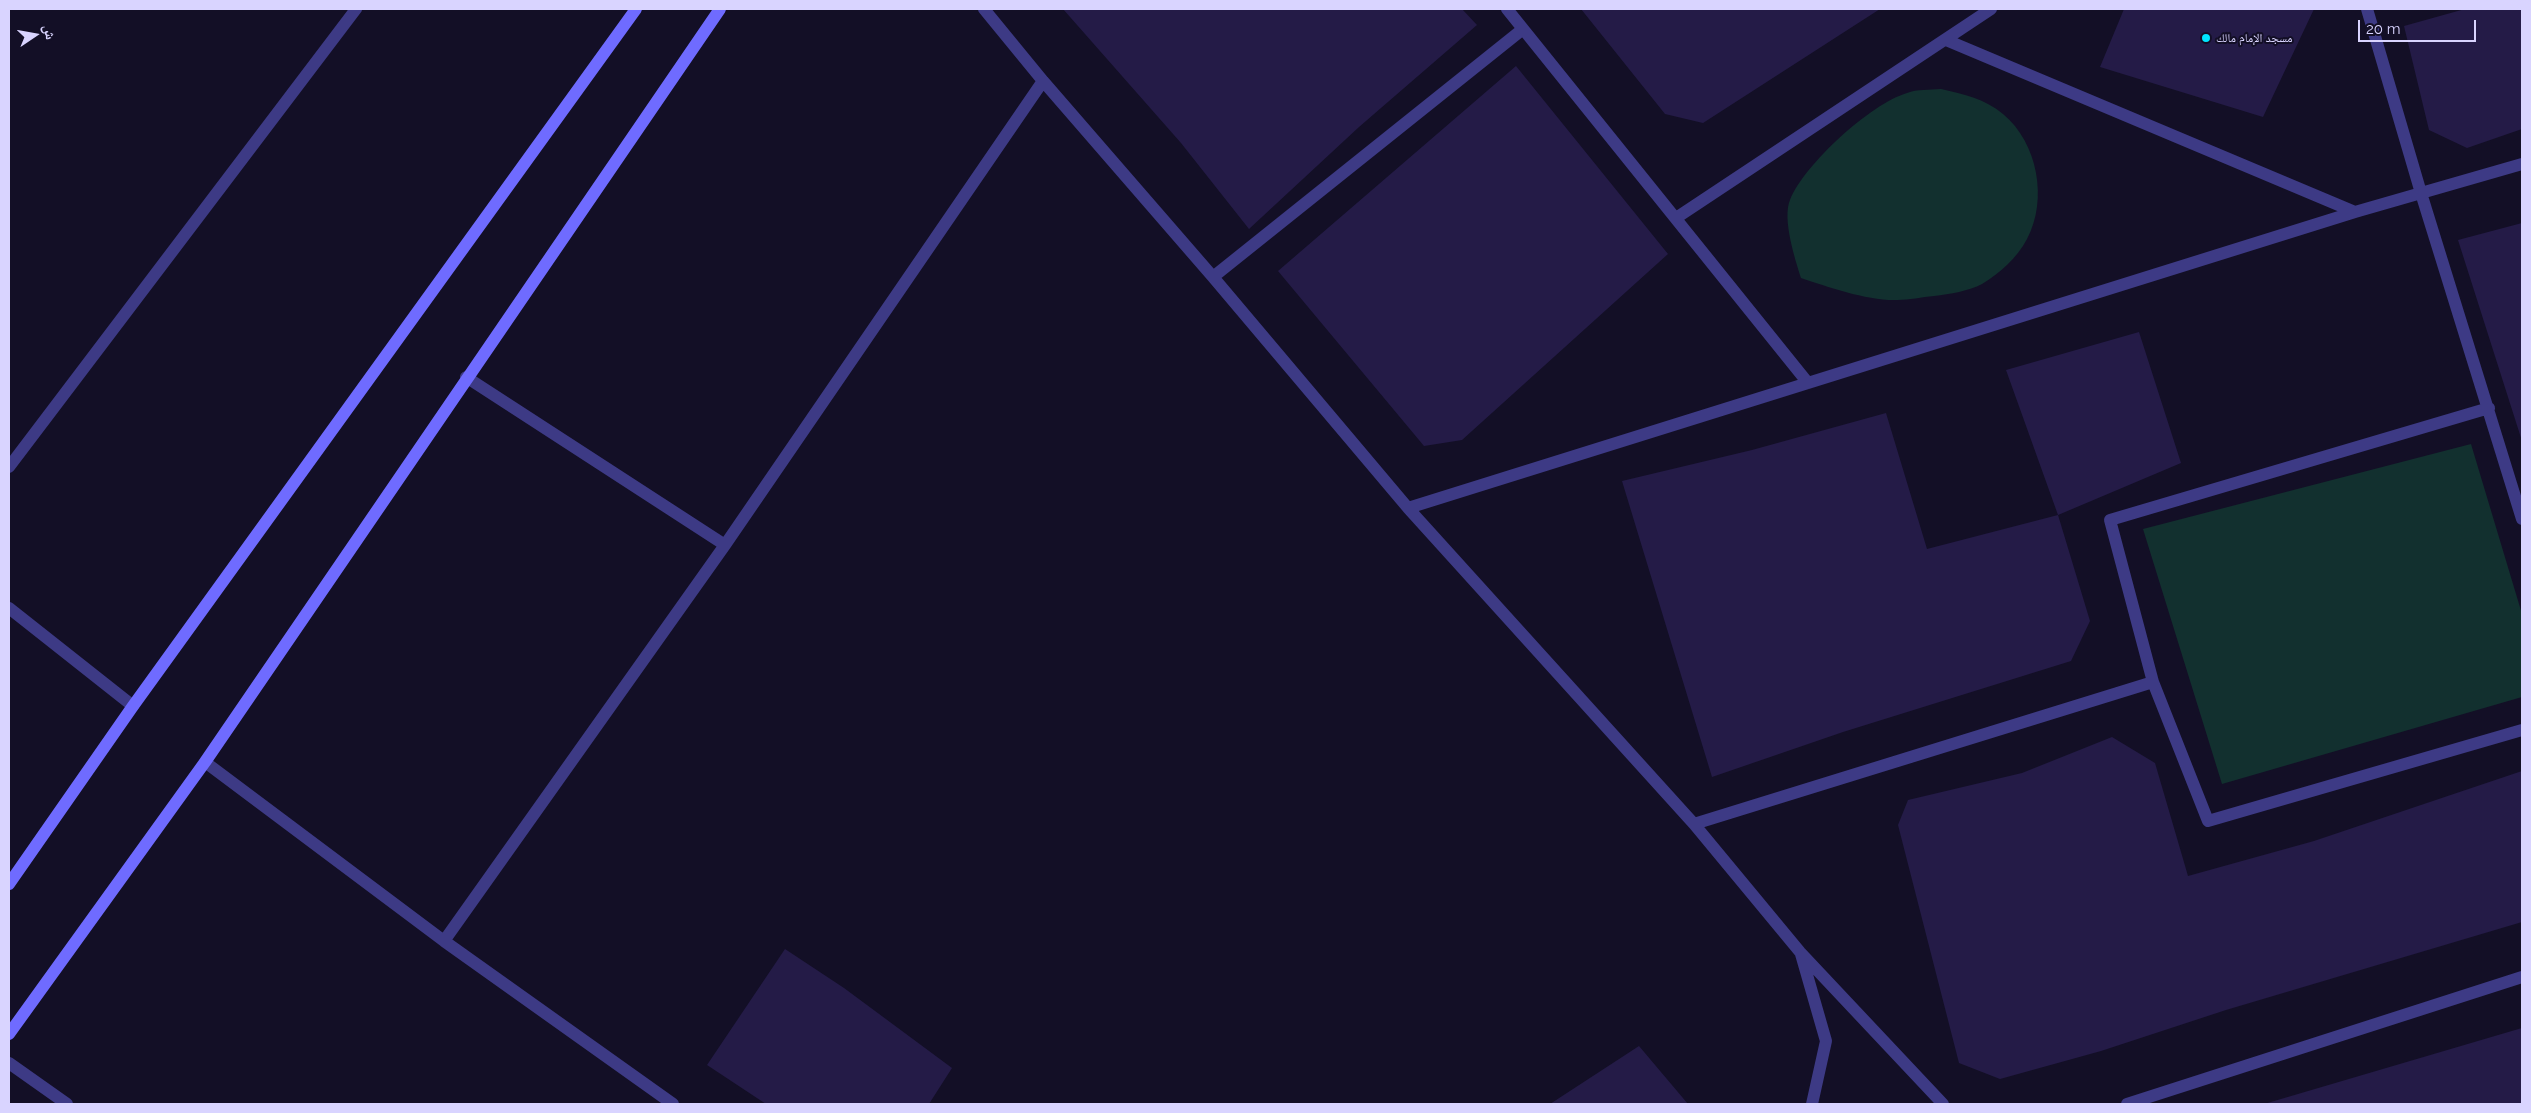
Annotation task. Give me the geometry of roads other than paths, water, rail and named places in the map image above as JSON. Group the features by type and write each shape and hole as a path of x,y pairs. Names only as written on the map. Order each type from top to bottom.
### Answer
{"street":[{"path":"9,467 356,9"},
{"path":"9,884 133,706 636,9"},
{"path":"9,1034 205,762 466,377 720,9"},
{"path":"984,9 1043,81 1213,277 1408,508 1694,824 1800,952 1943,1104"},
{"path":"1507,9 1808,384"},
{"path":"1676,218 1992,9"},
{"path":"2367,9 2421,193 2489,408 2522,520"},
{"path":"1213,277 1523,29"},
{"path":"1946,40 2355,212"},
{"path":"444,941 725,545 1043,81"},
{"path":"1408,508 2355,212 2522,164"},
{"path":"466,377 725,545"},
{"path":"2489,408 2110,520 2153,682 2208,821 2522,730"},
{"path":"9,608 133,706"},
{"path":"1694,824 2153,682"},
{"path":"205,762 444,941 673,1104"},
{"path":"1800,952 1826,1041 1812,1104"},
{"path":"2127,1104 2522,977"},
{"path":"9,1064 67,1104"}],"place":[{"name":"مسجد الإمام مالك","path":"2206,38"}]}
